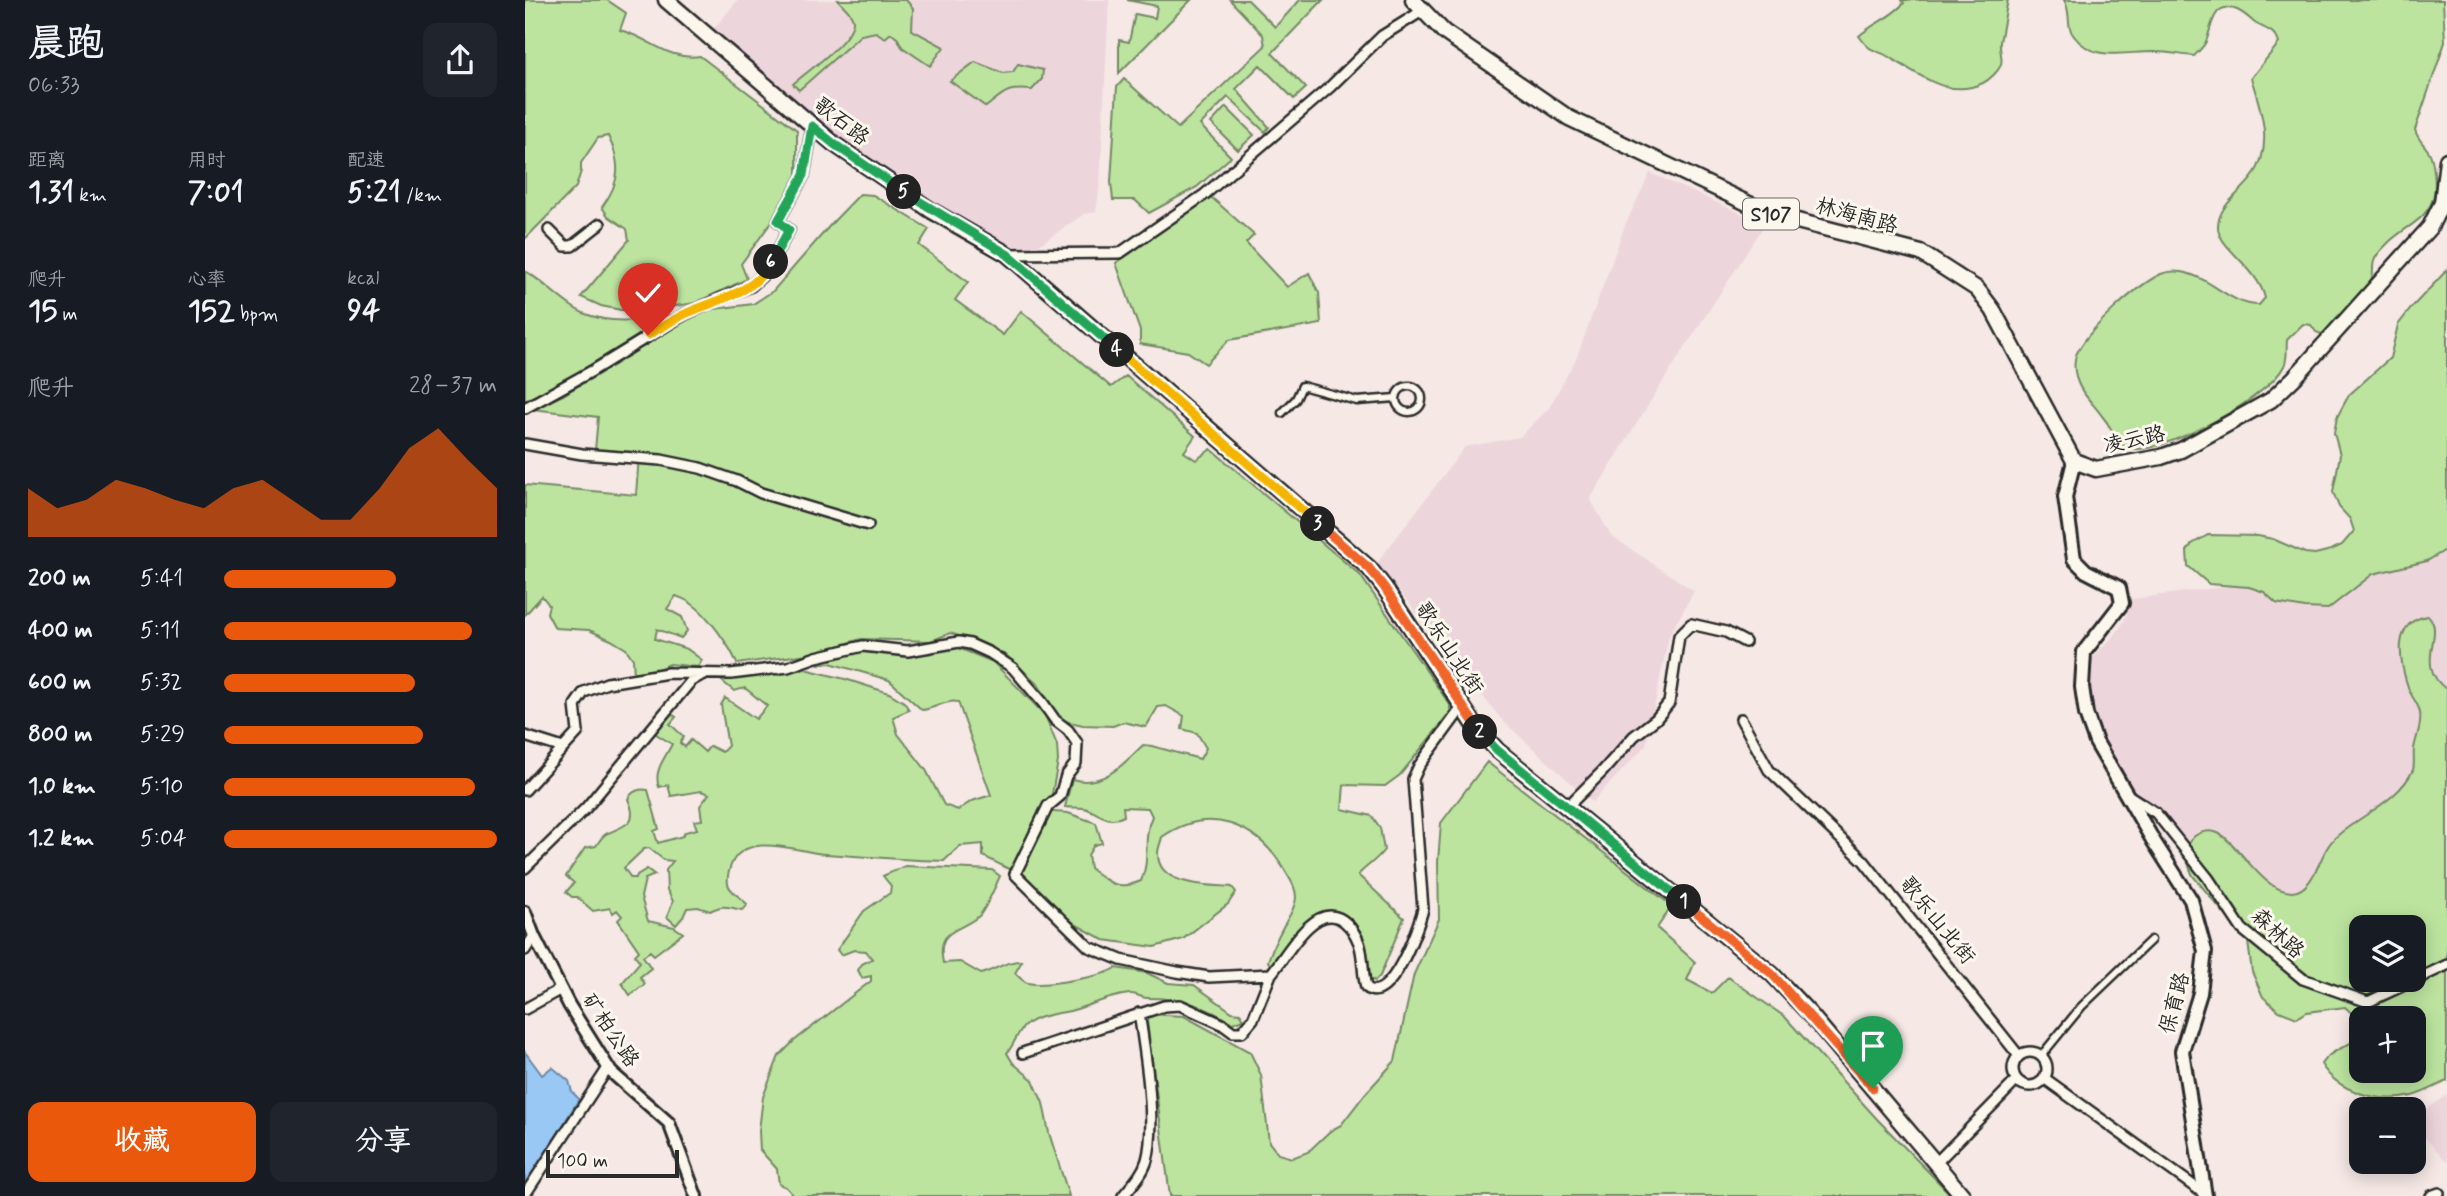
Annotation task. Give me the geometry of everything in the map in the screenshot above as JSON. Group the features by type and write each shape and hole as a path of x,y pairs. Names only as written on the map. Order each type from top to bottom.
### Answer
{"main road":[{"name":"歌石路","path":"666,0 834,144 932,211 1007,254"},
{"name":"林海南路","path":"1417,5 1444,32 1569,118 1770,214 1921,253 1977,289 1993,310 2074,461"},
{"name":"凌云路","path":"2074,461 2096,469 2161,457 2181,450 2271,400 2295,377 2430,227 2442,203 2447,160"},
{"name":"歌乐山北街","path":"1007,254 1369,568 1476,727 1497,750 1772,974 1809,1013 1963,1196"},
{"path":"2074,461 2065,497 2074,559 2086,571 2119,588 2122,603 2084,652 2082,687 2086,714 2096,742 2129,795"},
{"name":"保育路","path":"2129,795 2154,842 2191,900 2206,951 2200,993 2182,1051 2205,1195"}],"street":[{"path":"1007,254 1120,253 1204,195 1330,88 1417,5"},
{"path":"525,408 685,314 751,286 765,273 789,230 778,221 804,175 812,126"},
{"path":"549,230 565,246 572,246 600,224"},
{"path":"1282,413 1296,399 1302,386 1357,401 1396,398"},
{"path":"1411,386 1421,393 1422,401 1414,411 1406,411 1398,406 1396,398 1403,387 1411,386"},
{"path":"525,444 582,454 661,460 700,468 761,493 869,525"},
{"path":"1567,807 1669,703 1679,636 1691,624 1726,632 1745,642"},
{"path":"525,790 578,732 575,705 585,692 607,683 668,673 731,674 788,667 863,646 908,650 959,642 990,653 1013,668 1077,743 1076,763 1066,776 1060,796 1048,806 1015,874 1089,947 1121,960 1193,975 1271,974"},
{"path":"525,868 586,808 691,681 706,673"},
{"path":"1023,1053 1164,1006 1180,1005 1222,1024 1233,1032 1243,1032 1253,1019 1271,974 1290,948 1316,920 1333,916 1347,924 1354,932 1360,945 1366,987 1371,991 1384,988 1394,976 1419,926 1423,909 1413,779 1419,766 1462,706"},
{"name":"歌乐山北街","path":"1741,719 1769,770 1864,861 2019,1056"},
{"path":"525,736 563,748"},
{"name":"森林路","path":"2129,795 2156,813 2208,878 2242,929 2303,979 2368,1002 2447,965"},
{"name":"矿柏公路","path":"525,912 561,989 608,1068 669,1123 696,1196"},
{"path":"525,950 534,936"},
{"path":"2041,1056 2082,1006 2151,940"},
{"path":"525,1009 561,989"},
{"path":"1123,1196 1141,1173 1147,1159 1151,1132 1139,1013"},
{"path":"2033,1052 2041,1056 2047,1068 2039,1083 2029,1086 2017,1080 2013,1067 2019,1056 2033,1052"},
{"path":"528,1194 608,1068"},
{"path":"2044,1078 2205,1195"},
{"path":"1936,1163 2017,1080"}],"shaded area":[{"path":"738,0 1109,0 1100,183 1096,212 1084,214 1030,251 998,245 846,144 711,32"},
{"path":"1650,173 1765,224 1590,499 1611,536 1694,591 1669,636 1646,745 1592,802 1501,719 1377,563 1465,447 1520,437 1549,408 1577,357 1626,223"},
{"path":"2447,523 2447,773 2261,935 2110,776 2085,732 2075,693 2094,656 2115,635 2124,621 2132,599 2268,581"},
{"path":"2447,1095 2447,1162 2426,1139 2426,1110"}],"green space":[{"path":"525,0 607,0 626,13 620,30 678,55 700,56 797,130 797,175 775,217 741,264 747,279 695,303 669,307 621,310 601,306 581,297 629,240 627,229 608,216 602,207 613,190 617,173 616,156 608,136 598,138 581,163 576,187 525,239"},
{"path":"838,0 906,0 913,8 912,30 944,47 930,66 902,47 891,33 885,38 876,32 861,35 799,90 793,84 841,43 853,25 851,15"},
{"path":"1127,0 1191,0 1119,73 1119,40 1129,42 1135,14 1155,18 1157,6"},
{"path":"1230,0 1248,0 1275,27 1300,0 1323,0 1272,53 1306,88 1294,99 1260,65 1236,89 1269,127 1265,132 1228,97 1200,125 1231,157 1197,187 1149,213 1135,200 1113,200 1111,182 1117,87 1124,79 1178,128 1265,46 1263,35"},
{"path":"1902,0 2008,0 1998,70 1985,82 1970,87 1945,86 1922,77 1870,48 1859,36 1899,8 1904,3"},
{"path":"2064,0 2443,0 2445,42 2415,130 2431,156 2435,179 2435,190 2427,210 2380,252 2374,261 2369,284 2324,335 2316,332 2311,325 2303,324 2287,340 2284,366 2275,379 2219,419 2196,431 2154,446 2135,449 2117,444 2107,422 2080,387 2075,371 2075,357 2090,333 2113,310 2139,288 2164,273 2176,271 2191,275 2248,304 2259,305 2265,298 2255,277 2225,243 2218,228 2221,213 2253,176 2263,152 2264,127 2251,78 2279,43 2272,32 2240,11 2223,8 2215,16 2206,42 2194,56 2161,52 2101,53 2082,44 2071,32"},
{"path":"975,62 1003,73 1013,72 1018,64 1043,70 1042,79 1032,90 1007,92 986,107 950,81"},
{"path":"1226,107 1254,135 1238,150 1211,123"},
{"path":"860,194 873,195 929,229 919,245 968,282 955,300 1003,335 1021,311 1111,387 1126,376 1195,436 1184,452 1196,460 1211,449 1360,575 1450,705 1450,713 1400,775 1385,786 1344,785 1342,809 1372,816 1380,828 1384,850 1358,875 1404,918 1380,976 1375,981 1370,979 1363,936 1348,917 1331,910 1313,916 1304,923 1279,961 1271,968 1268,961 1295,903 1293,885 1273,853 1260,840 1245,830 1213,821 1179,827 1162,837 1158,851 1160,864 1175,878 1186,882 1232,887 1236,892 1228,904 1183,939 1154,947 1104,940 1075,924 1017,873 983,856 983,844 960,846 944,861 825,854 773,846 748,848 738,854 728,873 730,888 747,904 746,907 742,910 722,907 710,911 698,907 687,908 676,925 667,917 673,901 667,890 666,870 673,861 664,860 649,848 644,849 624,868 631,878 636,878 647,869 655,875 645,879 641,897 648,921 674,927 683,933 654,955 650,951 643,956 651,968 640,977 645,984 630,995 622,983 640,962 635,955 639,951 618,920 622,916 617,910 613,913 610,908 593,911 577,897 572,897 566,892 574,883 566,876 585,848 596,846 604,835 629,822 632,813 628,799 642,789 648,790 659,829 654,831 658,843 697,829 694,821 702,820 700,806 709,794 701,791 671,796 668,785 659,787 659,770 672,744 653,732 669,712 676,717 670,724 684,737 680,743 685,747 691,740 705,752 710,746 722,752 728,746 721,705 725,698 756,719 767,706 745,688 734,691 718,678 761,676 805,669 889,693 904,702 909,710 893,717 898,734 926,770 944,805 958,810 972,801 991,795 958,702 922,710 889,680 830,663 815,662 863,651 908,656 956,647 993,662 1045,715 1057,745 1058,761 1052,794 1039,811 1068,813 1096,823 1102,843 1094,845 1088,855 1090,868 1108,881 1119,885 1141,881 1146,865 1147,833 1152,816 1148,808 1123,807 1124,816 1113,819 1084,808 1065,807 1072,779 1093,780 1111,773 1143,745 1200,759 1206,748 1197,733 1182,729 1184,716 1166,706 1158,707 1146,727 1123,722 1113,726 1083,725 1061,720 1037,683 1006,655 950,633 931,641 861,639 815,653 737,664 724,640 705,615 676,596 667,609 682,617 687,631 681,638 657,629 655,639 687,649 702,660 698,667 670,664 634,675 633,659 626,649 611,640 589,630 555,628 547,613 549,605 542,596 525,615 525,485 636,495 639,455 595,450 598,417 532,409 563,395 672,328 707,310 753,304 773,291"},
{"path":"1211,197 1254,235 1246,243 1287,287 1309,273 1319,293 1321,324 1229,340 1206,364 1188,352 1140,344 1140,331 1116,263"},
{"path":"2447,270 2447,549 2427,561 2373,574 2328,609 2276,603 2264,592 2249,587 2209,584 2188,566 2187,551 2192,544 2208,535 2258,536 2315,554 2342,545 2354,531 2350,519 2339,507 2333,492 2340,455 2334,433 2337,417 2349,395 2390,358 2398,325"},
{"path":"525,271 575,309 594,317 627,320 671,315 553,388 525,400"},
{"path":"2428,616 2433,623 2432,670 2447,690 2447,1081 2412,1096 2374,1097 2349,1089 2328,1074 2321,1064 2330,1055 2349,1044 2349,1083 2426,1083 2426,1006 2349,1006 2349,1011 2345,1007 2307,1012 2297,1018 2279,1011 2263,997 2252,972 2248,942 2193,876 2187,850 2196,835 2211,831 2227,839 2261,876 2281,890 2299,891 2309,882 2334,839 2394,795 2413,770 2420,713 2409,690 2401,656 2403,635 2408,626"},
{"path":"1487,762 1672,906 1657,928 1695,962 1687,980 1712,993 1728,977 1785,1017 1877,1119 1952,1196 1170,1196 1146,1014 1184,1016 1250,1052 1261,1075 1269,1142 1278,1154 1292,1158 1308,1152 1330,1131 1341,1125 1395,1061 1414,974 1439,919 1438,862 1441,823"},
{"path":"905,866 992,870 1000,876 979,916 946,937 943,943 943,963 960,962 981,974 1022,961 1015,973 1024,982 1036,984 1087,977 1116,968 1147,973 1168,983 1194,985 1232,1012 1240,1013 1244,1019 1233,1023 1192,1004 1132,994 1043,1016 1025,1025 1007,1053 1013,1063 1033,1080 1043,1103 1049,1133 1069,1196 794,1196 779,1184 777,1169 760,1150 763,1097 779,1056 794,1041 871,981 871,976 862,978 858,970 862,964 872,959 866,951 854,950 841,955 837,950 864,911 890,893 891,886 883,876"}],"water":[{"path":"525,1052 542,1075 552,1067 569,1081 572,1092 579,1099 525,1187"}],"route":[{"path":"648,335 685,314 751,286 765,273 789,230 778,221 804,175 812,126 932,211 1007,254 1369,568 1476,727 1497,750 1772,974 1873,1088"}]}
